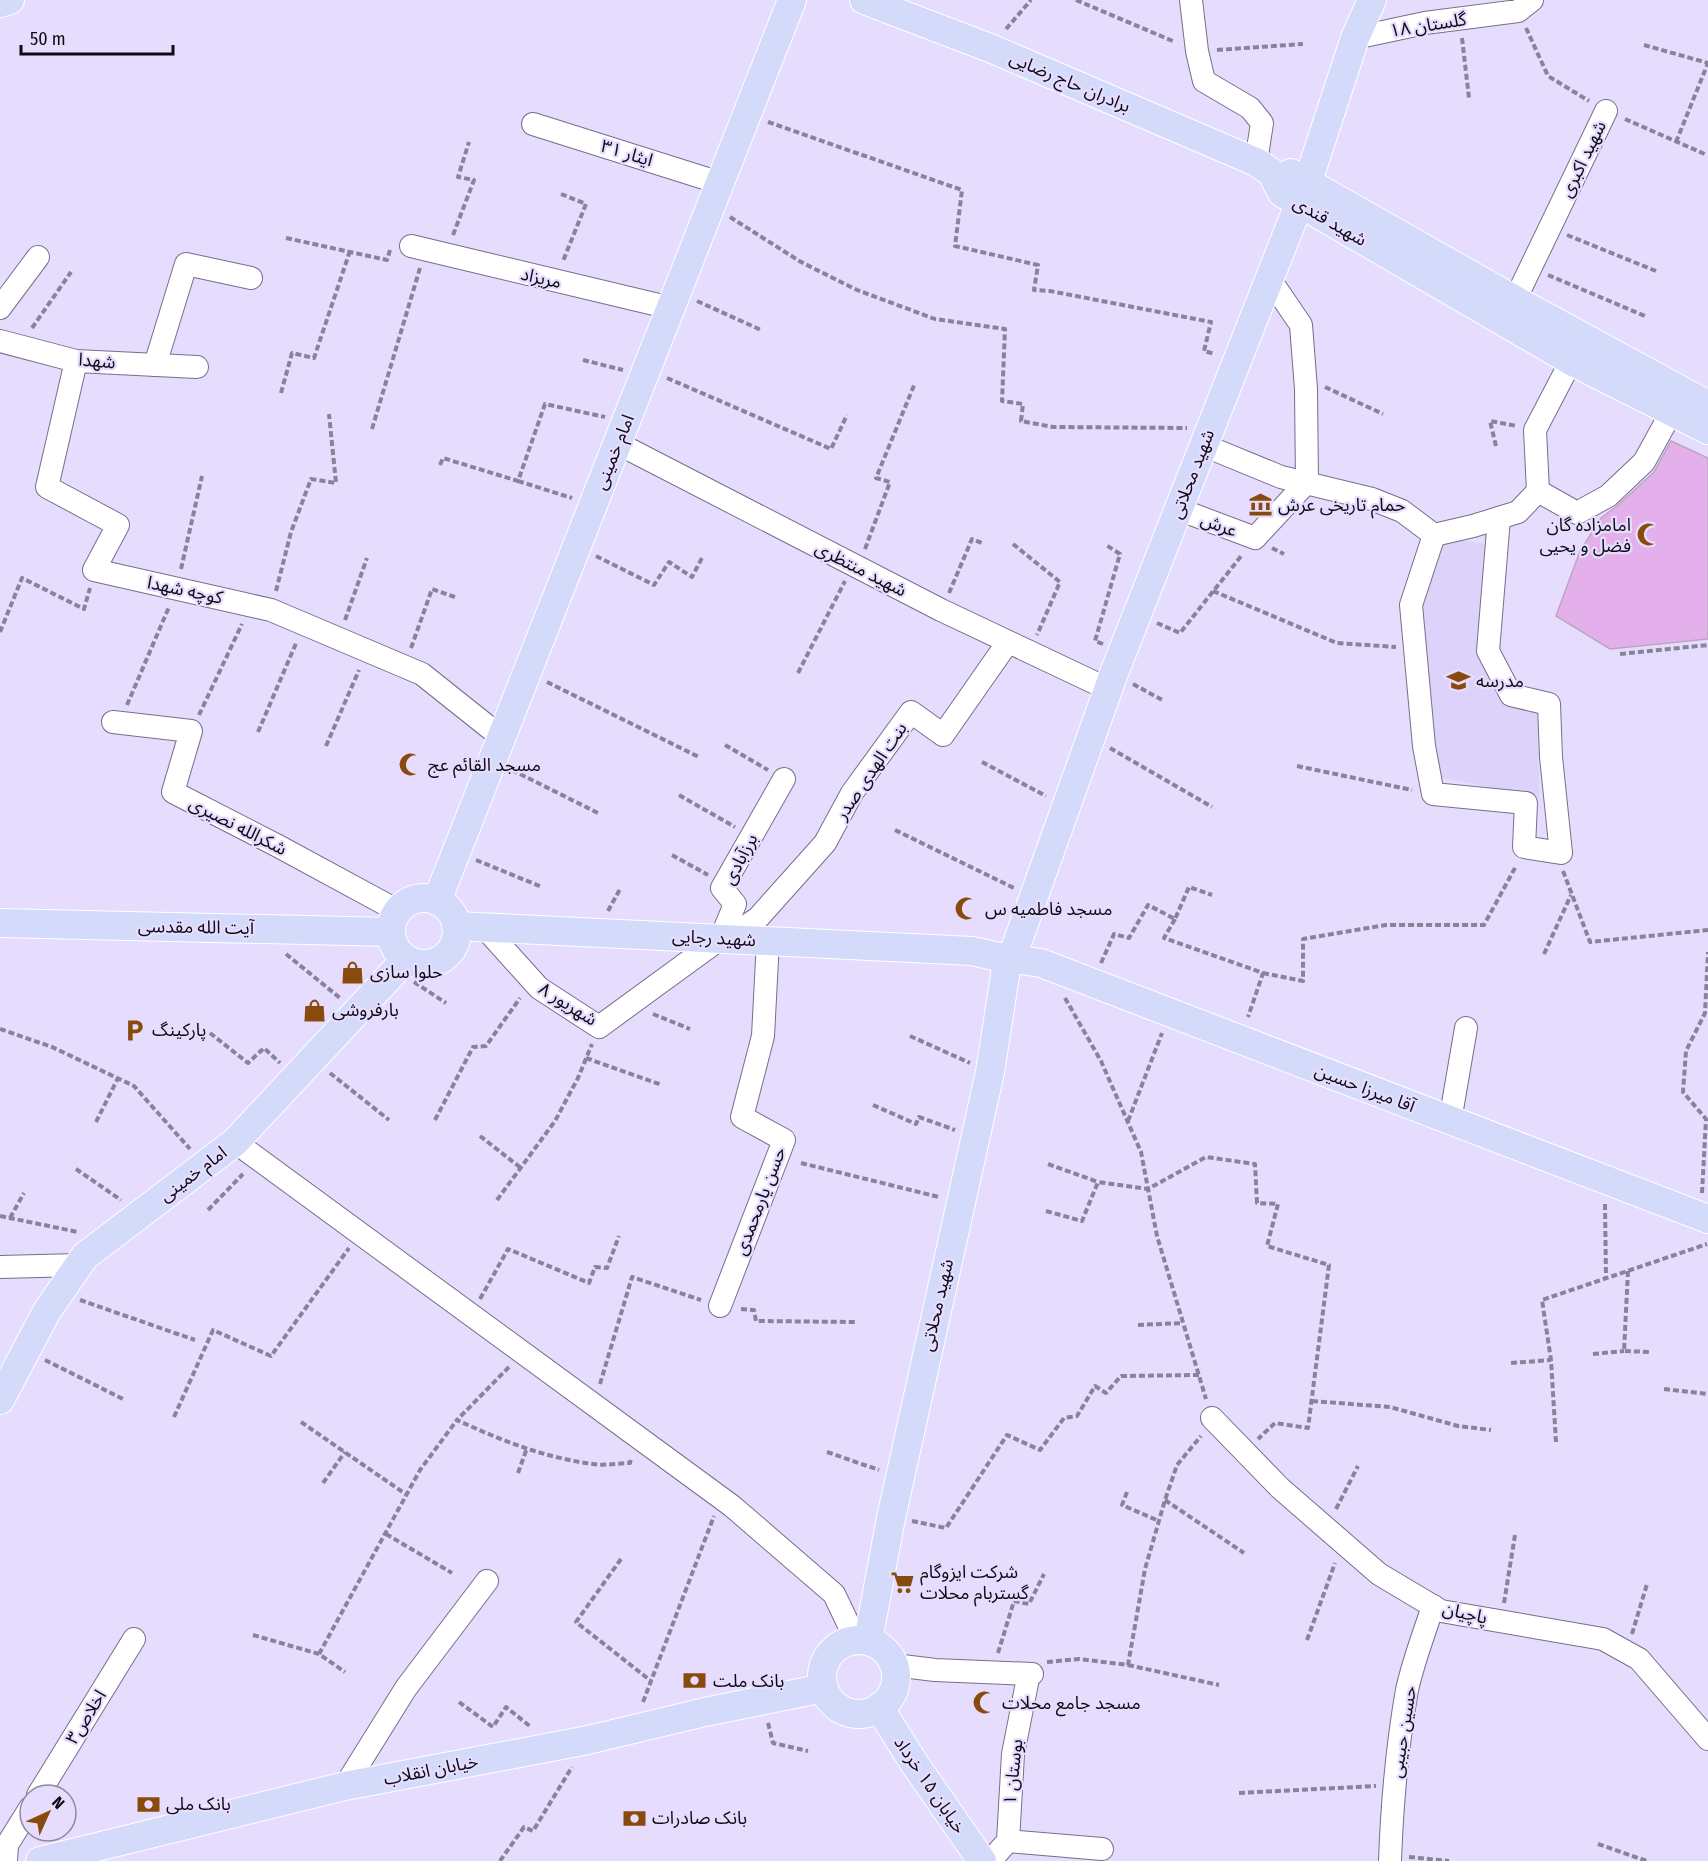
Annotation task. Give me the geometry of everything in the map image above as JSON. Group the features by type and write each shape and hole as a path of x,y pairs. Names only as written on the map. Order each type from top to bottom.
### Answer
{"main road":[{"path":"0,3 10,0"},
{"name":"برادران حاج رضایی","path":"864,0 990,48 1264,167"},
{"name":"شهید محلاتی","path":"862,1640 990,1072 1010,959 1115,671 1303,191 1355,38 1372,0"},
{"name":"امام خمینی","path":"437,901 792,1"},
{"name":"شهید قندی","path":"1264,167 1282,193 1303,191 1515,300 1708,405"},
{"name":"شهید قندی","path":"1303,191 1571,361 1708,430"},
{"path":"426,898 437,901 453,915 456,937 453,947 447,956 438,961 427,964 401,965 393,943 394,922 405,904 426,898"},
{"name":"آیت الله مقدسی","path":"0,922 255,928 394,922"},
{"name":"شهید رجایی","path":"456,926 972,951 1010,959"},
{"name":"آقا میرزا حسین","path":"1010,959 1041,963 1704,1218"},
{"name":"امام خمینی","path":"0,1400 47,1311 85,1256 205,1165 247,1150 304,1068 401,965"},
{"path":"862,1640 880,1646 894,1665 896,1677 894,1689 888,1699 869,1712 847,1711 837,1706 829,1698 824,1688 822,1676 824,1666 836,1648 846,1642 862,1640"},
{"name":"خیابان انقلاب","path":"40,1861 345,1786 588,1740 705,1712 824,1688"},
{"name":"خیابان ۱۵ خرداد","path":"879,1707 982,1861"}],"street":[{"path":"1191,0 1197,51 1204,81 1250,108 1262,123 1264,167"},
{"name":"گلستان ۱۸","path":"1355,38 1525,5"},
{"name":"شهید اکبری","path":"1515,300 1606,111"},
{"name":"ایثار ۳۱","path":"533,124 716,194"},
{"name":"مریزاد","path":"427,251 555,281 674,300"},
{"path":"0,308 38,257"},
{"path":"155,366 186,264 251,278"},
{"path":"1269,278 1301,325 1306,378 1307,482"},
{"name":"شهدا","path":"10,344 76,361 197,367"},
{"path":"76,361 46,487 118,525 94,570"},
{"path":"1434,535 1518,513 1538,491 1535,430 1571,361"},
{"path":"1538,491 1577,513 1608,496 1644,462 1672,411"},
{"name":"شهید منتظری","path":"622,432 856,566 941,610 1030,652 1115,671"},
{"path":"1207,437 1281,477 1372,499 1402,511 1434,535"},
{"name":"عرش","path":"1178,509 1255,538 1307,482"},
{"path":"1434,535 1411,605 1424,746 1433,794 1526,803 1524,847 1561,854 1551,757 1549,704 1511,695 1488,651 1499,518"},
{"name":"کوچه شهدا","path":"94,570 262,607 404,666 422,674 497,749"},
{"name":"بنت الهدی صدر","path":"724,939 758,918 825,843 852,793 911,712 943,735 1008,642"},
{"path":"116,723 191,731"},
{"name":"شکرالله نصیری","path":"191,731 172,792 278,846 394,922"},
{"name":"برزآبادی","path":"724,939 735,904 722,888 784,779"},
{"name":"۸ شهریور","path":"484,927 539,988 599,1027 724,939"},
{"name":"حسن یارمحمدی","path":"720,1306 784,1140 742,1117 763,1036 768,941"},
{"path":"1450,1121 1466,1028"},
{"path":"247,1150 721,1499 834,1594 862,1640"},
{"path":"0,1267 79,1265"},
{"name":"پاچیان","path":"1212,1418 1280,1488 1379,1574 1441,1611 1603,1639 1639,1659 1708,1739"},
{"path":"345,1786 406,1688 487,1581"},
{"name":"حسین حبیبی","path":"1390,1858 1395,1785 1408,1688 1433,1606"},
{"name":"اخلاص۳","path":"45,1783 134,1639"},
{"path":"894,1665 935,1670 993,1671 1030,1676"},
{"name":"بوستان ۱","path":"1008,1841 1013,1754 1030,1676"},
{"path":"6,1861 7,1845 18,1827"},
{"path":"990,1861 1008,1841 1102,1849"}],"path":[{"path":"990,48 1031,0"},
{"path":"1076,0 1197,51 1303,45"},
{"name":"شهید اکبری","path":"1525,5 1548,76 1606,111"},
{"path":"1460,19 1469,98"},
{"path":"1644,45 1708,63 1676,142"},
{"path":"1606,111 1707,155"},
{"path":"747,115 962,190 955,246 1038,265 1034,291 1050,291 1210,322 1204,351 1237,359"},
{"path":"372,429 427,251 474,180 458,177 469,142"},
{"path":"555,281 586,204 561,194"},
{"path":"716,194 801,262 857,290 935,319 1005,329 1002,401 1023,404 1021,420 1053,427 1207,437"},
{"path":"1550,228 1656,271"},
{"path":"286,238 387,260 392,242 427,251"},
{"path":"281,393 292,353 314,358 350,251"},
{"path":"1531,268 1645,316"},
{"path":"10,344 71,272"},
{"path":"674,300 761,330"},
{"path":"583,360 646,372 831,449 847,415"},
{"path":"1306,378 1383,414"},
{"path":"798,673 856,566 890,482 876,478 915,383"},
{"path":"518,481 544,404 622,432"},
{"path":"191,731 262,607 311,479 336,483 329,414"},
{"path":"1496,446 1490,421 1535,430"},
{"path":"440,465 443,458 593,505"},
{"path":"116,723 176,589 202,476"},
{"path":"1137,615 1180,633 1255,538"},
{"path":"941,610 972,539 982,543"},
{"path":"1013,544 1060,582 1030,652"},
{"path":"1106,545 1120,554 1095,640 1115,671 1164,700"},
{"path":"577,546 654,585 669,562 692,577 703,556"},
{"path":"339,638 367,558"},
{"path":"0,632 22,578 84,609 94,570"},
{"path":"404,666 432,589 455,597"},
{"path":"1213,591 1337,643 1414,649"},
{"path":"258,732 305,624"},
{"path":"1620,654 1708,645"},
{"path":"326,746 367,650"},
{"path":"527,672 699,757"},
{"path":"1091,737 1212,807"},
{"path":"725,745 784,779"},
{"path":"497,749 600,814"},
{"path":"982,762 1066,806"},
{"path":"1297,766 1433,794"},
{"path":"679,795 752,837"},
{"path":"895,830 1033,897"},
{"path":"1212,895 1189,886 1164,938 1263,973 1303,981 1303,939 1386,925 1484,925 1524,847"},
{"path":"456,852 542,887"},
{"path":"1556,852 1590,942 1708,930"},
{"path":"672,855 724,884"},
{"path":"1544,954 1572,894"},
{"path":"1092,983 1114,934 1129,938 1148,905 1175,919"},
{"path":"255,928 357,1012"},
{"path":"1704,1218 1706,1119 1683,1092 1686,1051 1705,1013 1708,952"},
{"path":"401,965 446,1003"},
{"path":"1241,1041 1263,973"},
{"path":"435,1120 472,1047 486,1046 532,981"},
{"path":"1061,990 1101,1061 1141,1152 1157,1236 1212,1418 1178,1465 1165,1500 1145,1569 1128,1665"},
{"path":"630,1004 690,1029"},
{"path":"1128,1122 1170,1013"},
{"path":"497,1200 555,1121 599,1027"},
{"path":"0,1029 52,1047 134,1086 205,1165"},
{"path":"210,1033 248,1063 264,1048 304,1068 389,1120"},
{"path":"910,1036 990,1072"},
{"path":"586,1058 662,1085"},
{"path":"96,1122 118,1078"},
{"path":"873,1105 916,1124 919,1117 975,1137"},
{"path":"480,1137 521,1168"},
{"path":"208,1210 247,1150"},
{"path":"1048,1164 1098,1182 1148,1190 1206,1157 1255,1164 1257,1203 1278,1204 1267,1246 1329,1265 1308,1428 1275,1423 1245,1452"},
{"path":"801,1163 960,1203"},
{"path":"76,1169 141,1214"},
{"path":"1605,1180 1606,1278"},
{"path":"1046,1211 1082,1221 1098,1182"},
{"path":"10,1218 24,1193"},
{"path":"0,1216 108,1239"},
{"path":"174,1417 213,1330 271,1356 360,1233"},
{"path":"471,1315 508,1249 590,1283 595,1267 607,1268 619,1236"},
{"path":"1556,1442 1551,1360 1542,1300 1708,1244"},
{"path":"1624,1351 1628,1271"},
{"path":"594,1405 632,1277 720,1306 754,1310 756,1322 856,1322"},
{"path":"60,1292 103,1310 195,1340"},
{"path":"1138,1325 1183,1323"},
{"path":"26,1351 125,1400"},
{"path":"1593,1354 1624,1351 1650,1352"},
{"path":"319,1654 420,1470 457,1420 510,1367 521,1352"},
{"path":"1511,1363 1551,1360"},
{"path":"891,1518 946,1528 1007,1435 1040,1450 1064,1418 1077,1416 1095,1386 1106,1393 1121,1376 1198,1375"},
{"path":"1664,1389 1708,1394"},
{"path":"1312,1401 1390,1407 1458,1426 1491,1430"},
{"path":"457,1420 491,1436 527,1448 594,1464 630,1463 638,1437"},
{"path":"301,1422 407,1495"},
{"path":"518,1473 527,1448"},
{"path":"323,1483 345,1452"},
{"path":"827,1452 900,1476"},
{"path":"1306,1640 1334,1535 1358,1466"},
{"path":"1127,1492 1122,1505 1159,1521"},
{"path":"632,1730 721,1499"},
{"path":"1165,1500 1244,1553"},
{"path":"386,1534 452,1573"},
{"path":"1501,1621 1515,1535"},
{"path":"621,1559 576,1622 651,1681"},
{"path":"993,1671 1014,1601 1029,1605 1044,1574"},
{"path":"1627,1652 1647,1584"},
{"path":"253,1635 319,1654 345,1672"},
{"path":"1030,1676 1040,1663 1079,1659 1128,1665 1219,1685"},
{"path":"764,1701 773,1743 808,1751"},
{"path":"459,1702 493,1727 506,1707 555,1746"},
{"path":"500,1861 524,1827 533,1831 588,1740"},
{"path":"1239,1793 1395,1785"},
{"path":"1598,1844 1647,1861"},
{"path":"1390,1858 1449,1861"}],"shaded area":[{"name":"مدرسه","path":"1449,539 1485,544 1478,656 1504,706 1538,712 1539,797 1434,776 1419,608 1433,549"}],"building":[{"name":"امامزاده گان فضل و یحیی","path":"1671,441 1708,458 1708,639 1610,649 1556,616 1580,551 1601,518 1654,472"}],"place":[{"name":"حمام تاریخی عرش","path":"1260,505"},
{"name":"امامزاده گان فضل و یحیی","path":"1649,535"},
{"name":"مدرسه","path":"1458,681"},
{"name":"مسجد القائم عج","path":"410,765"},
{"name":"مسجد فاطمیه س","path":"967,909"},
{"name":"حلوا سازی","path":"352,972"},
{"name":"بارفروشی","path":"314,1010"},
{"name":"پارکینگ","path":"134,1030"},
{"name":"شرکت ایزوگام گستربام محلات","path":"902,1582"},
{"name":"بانک ملت","path":"695,1681"},
{"name":"مسجد جامع محلات","path":"984,1703"},
{"name":"بانک ملی","path":"148,1804"},
{"name":"بانک صادرات","path":"634,1818"}]}
